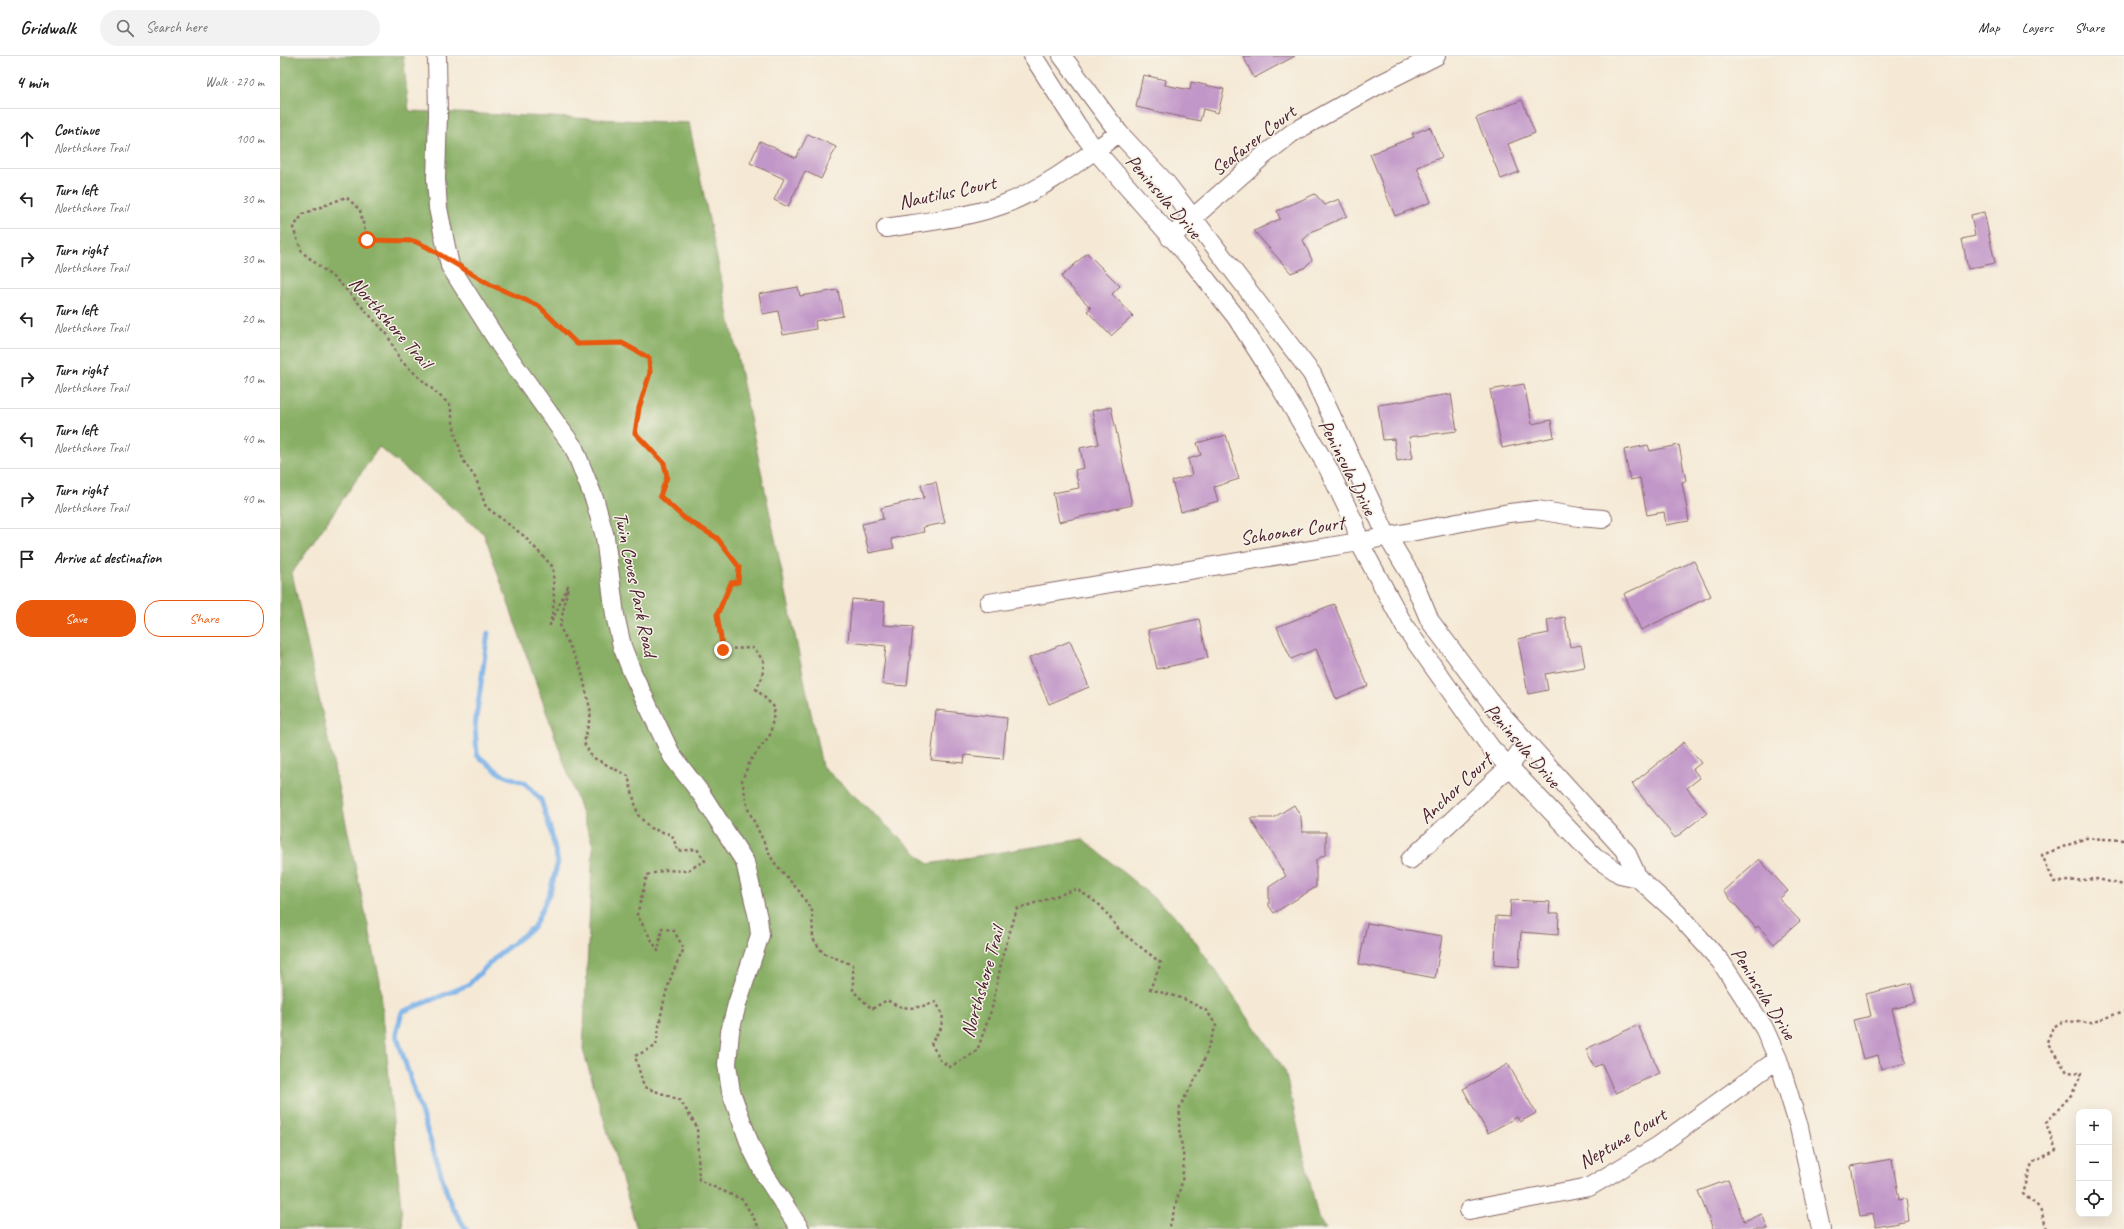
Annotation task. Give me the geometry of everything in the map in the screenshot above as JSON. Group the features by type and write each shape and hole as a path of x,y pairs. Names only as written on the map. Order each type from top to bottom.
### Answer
{"street":[{"name":"Twin Coves Park Road","path":"437,56 438,114 436,179 438,208 450,266 500,345 543,408 574,448 595,501 605,537 622,646 632,672 672,756 702,795 745,862 758,918 760,935 737,1004 730,1032 728,1064 731,1092 751,1147 765,1175 800,1229"},
{"name":"Peninsula Drive","path":"1033,56 1077,125 1095,150 1170,238 1187,255 1236,317 1273,375 1328,468 1355,524 1359,542 1405,627 1490,748 1595,857 1620,874 1638,878"},
{"name":"Peninsula Drive","path":"1062,56 1119,133 1167,184 1312,374 1387,536 1410,574 1430,621 1493,705 1626,852 1638,878 1677,913 1721,962 1764,1028 1778,1060 1798,1127 1821,1229"},
{"name":"Seafarer Court","path":"1170,238 1263,156 1292,133 1380,84 1436,56"},
{"name":"Nautilus Court","path":"886,228 975,213 1003,204 1038,188 1119,133"},
{"name":"Schooner Court","path":"989,603 1359,542 1509,513 1537,510 1579,517 1603,519"},
{"name":"Anchor Court","path":"1410,860 1509,767 1526,743"},
{"name":"Neptune Court","path":"1469,1210 1589,1186 1658,1146 1778,1060"}],"path":[{"name":"Northshore Trail","path":"449,260 414,241 367,240 360,210 346,197 303,214 293,228 302,252 340,283 387,334 400,360 450,405 455,433 463,460 476,480 486,508 524,536 553,567 554,603 550,625 568,586 560,627 581,668 591,713 584,743 592,757 628,776 638,815 650,828 672,835 678,851 696,849 705,861 686,871 665,870 648,875 637,915 658,951 662,928 674,931 684,949 674,968 665,992 656,1046 635,1056 644,1087 680,1100 697,1127 699,1180 743,1200 760,1229"},
{"name":"Northshore Trail","path":"473,274 491,285 539,306 577,344 622,343 649,358 650,373 639,408 635,433 664,463 667,477 660,496 684,518 717,538 739,567 738,582 731,583 717,615 723,650 754,648 764,662 762,678 756,689 775,708 770,735 750,761 742,780 748,808 773,861 799,891 812,911 813,939 822,953 853,965 853,991 872,1008 887,1000 899,1008 921,1007 936,1002 943,1015 941,1028 931,1043 940,1060 950,1067 977,1051 992,1008 1003,954 1017,909 1077,889 1101,906 1120,931 1161,963 1150,989 1184,999 1207,1011 1216,1025 1201,1069 1180,1106 1179,1128 1184,1160 1182,1182 1169,1229"},
{"path":"2124,840 2086,838 2042,855 2054,882 2097,879 2124,885"},
{"path":"2047,1229 2040,1208 2023,1194 2032,1163 2056,1150 2046,1123 2072,1094 2082,1073 2067,1072 2047,1042 2053,1027 2064,1021 2091,1023 2124,1011"}],"green space":[{"path":"280,56 403,56 409,111 689,123 822,766 928,864 1083,839 1181,921 1285,1071 1318,1218 1326,1229 637,1229 583,1050 593,845 484,534 379,447 292,573 380,981 403,1229 280,1229"}],"building":[{"path":"1243,56 1295,56 1254,78"},
{"path":"1143,75 1166,80 1165,85 1190,90 1191,82 1224,89 1218,113 1203,109 1200,121 1136,107"},
{"path":"1522,100 1535,133 1508,144 1519,172 1501,179 1476,118"},
{"path":"1430,127 1442,157 1417,167 1431,202 1395,216 1370,154 1414,137 1412,134"},
{"path":"808,134 836,147 821,179 805,171 788,207 774,200 784,179 750,163 760,141 796,158"},
{"path":"1315,194 1325,205 1339,199 1347,216 1313,231 1303,240 1312,260 1304,268 1291,273 1254,231 1280,219 1277,211"},
{"path":"1984,212 1995,263 1968,269 1962,239 1975,236 1971,215"},
{"path":"1087,253 1120,286 1112,294 1133,316 1111,336 1087,311 1091,308 1061,277"},
{"path":"798,287 800,296 838,290 843,316 815,321 816,329 783,335 778,311 763,314 759,294"},
{"path":"1524,384 1532,424 1551,420 1554,437 1502,448 1490,390"},
{"path":"1451,394 1457,431 1409,437 1413,458 1397,461 1394,439 1383,440 1378,405"},
{"path":"1111,407 1132,505 1059,522 1053,493 1079,488 1075,470 1084,468 1080,448 1099,444 1092,411"},
{"path":"1226,435 1239,479 1214,487 1218,501 1181,512 1172,481 1192,475 1188,459 1201,455 1197,443"},
{"path":"1648,445 1650,451 1679,445 1686,481 1682,482 1689,521 1666,525 1664,512 1647,515 1640,478 1630,480 1624,450"},
{"path":"936,482 945,523 923,527 924,532 891,539 894,548 869,553 862,524 883,519 881,508 924,498 921,485"},
{"path":"1694,561 1711,596 1641,630 1624,594"},
{"path":"852,599 885,602 883,625 913,627 907,686 882,684 886,646 848,642"},
{"path":"1334,604 1368,686 1336,699 1316,649 1291,659 1277,627"},
{"path":"1565,617 1570,647 1581,645 1585,667 1545,674 1548,690 1528,694 1518,639 1549,633 1547,620"},
{"path":"1199,619 1208,658 1157,669 1148,630"},
{"path":"1070,641 1089,687 1049,704 1029,658"},
{"path":"936,710 1007,718 1003,759 965,755 964,763 931,760"},
{"path":"1684,742 1701,763 1693,769 1700,778 1687,788 1707,813 1675,838 1632,784"},
{"path":"1294,805 1301,817 1302,832 1326,832 1326,854 1316,860 1316,887 1274,913 1269,906 1269,887 1286,876 1250,818 1273,818"},
{"path":"1759,859 1788,891 1779,899 1800,921 1774,944 1758,926 1756,928 1723,891"},
{"path":"1511,900 1550,902 1549,913 1559,913 1558,935 1521,932 1519,967 1494,965 1496,916 1510,917"},
{"path":"1367,923 1442,936 1435,978 1359,964"},
{"path":"1911,983 1916,1003 1892,1009 1906,1063 1881,1069 1878,1055 1863,1059 1853,1020 1871,1016 1866,994"},
{"path":"1638,1025 1660,1073 1615,1093 1602,1064 1594,1067 1586,1049"},
{"path":"1508,1064 1536,1113 1520,1122 1517,1117 1488,1133 1463,1089"},
{"path":"1892,1159 1899,1200 1906,1199 1909,1221 1876,1227 1873,1214 1860,1216 1851,1166"},
{"path":"1728,1180 1744,1221 1762,1214 1768,1229 1713,1229 1698,1191"}],"waterway":[{"path":"466,1229 451,1205 396,1034 402,1012 468,985 499,954 534,927 550,892 558,862 550,828 541,800 525,783 501,774 477,755 475,726 488,633"}],"route":[{"path":"367,240 414,241 427,247 491,285 539,306 557,322 577,344 622,343 649,358 650,373 639,408 635,433 664,463 667,477 660,496 684,518 717,538 739,567 738,582 731,583 717,615 723,650"}]}
